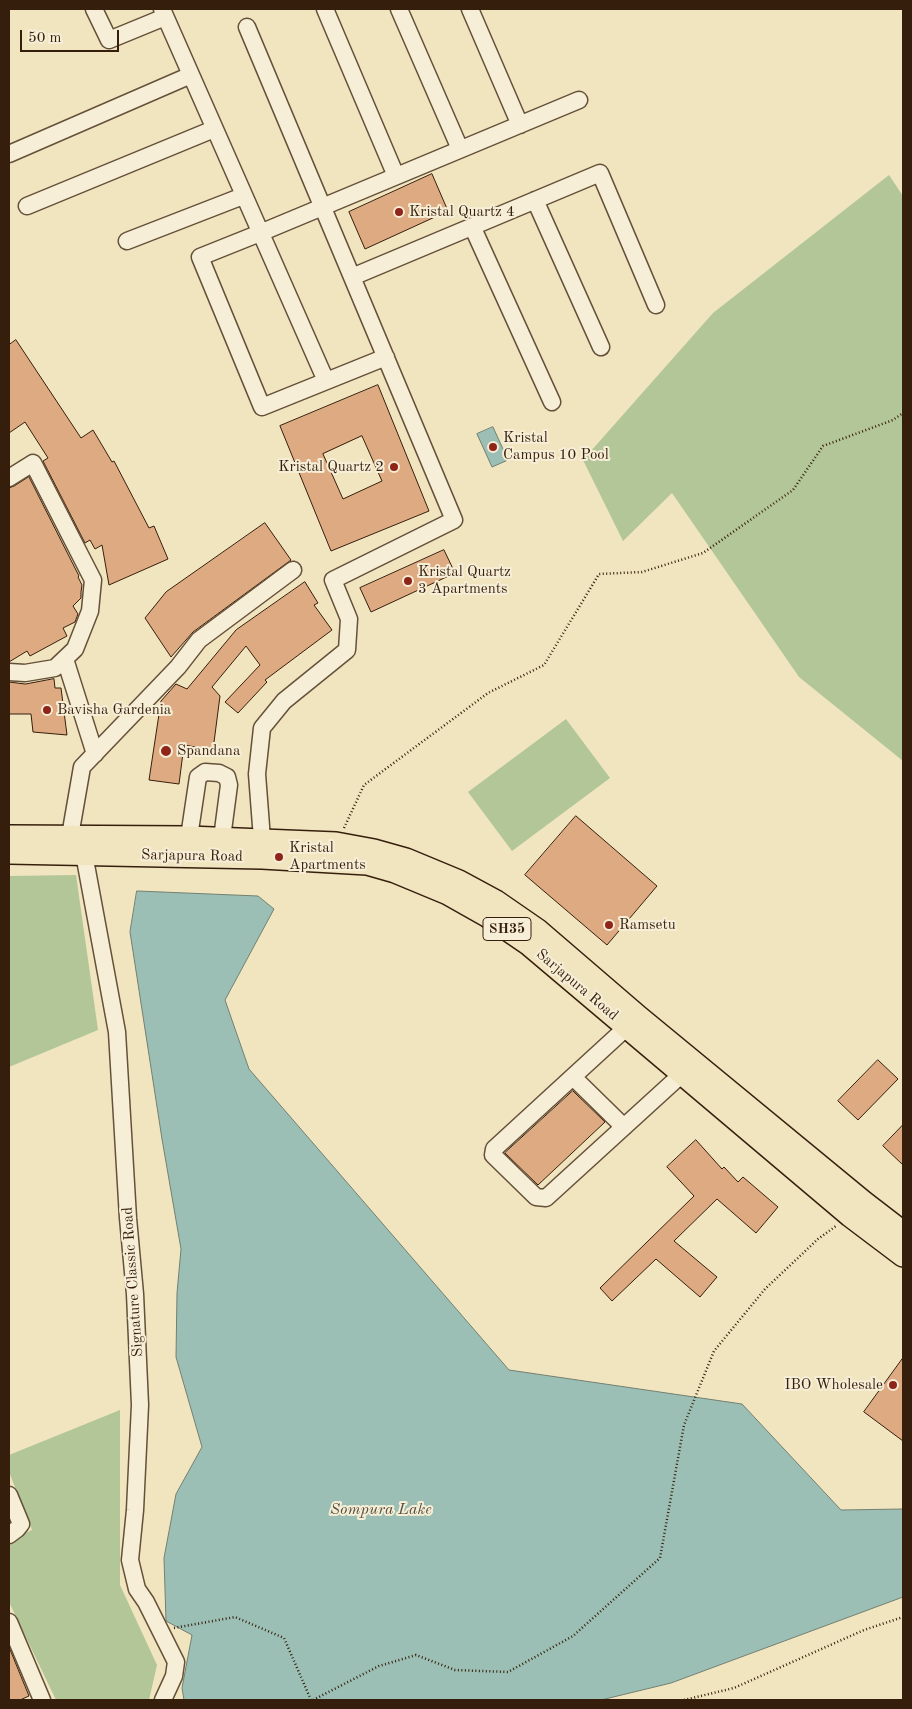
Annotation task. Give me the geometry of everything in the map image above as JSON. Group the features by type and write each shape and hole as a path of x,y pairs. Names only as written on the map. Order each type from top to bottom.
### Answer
{"main road":[{"name":"Sarjapura Road","path":"9,836 189,836 222,838 262,849 367,864 395,872 448,894 487,916 528,944 682,1074 728,1102 903,1232"},
{"name":"Sarjapura Road","path":"9,853 84,854 262,849 336,843 406,858 459,881 496,901 538,930 638,1016 850,1216 903,1256"}],"street":[{"path":"94,9 109,40 163,13 326,382"},
{"path":"325,9 396,176"},
{"path":"399,9 460,149"},
{"path":"470,9 520,125"},
{"path":"246,27 454,520 333,580 349,619 347,650 284,700 262,728 257,774 262,849"},
{"path":"9,154 191,75"},
{"path":"386,357 262,406 200,256 260,233 579,100"},
{"path":"27,206 214,129"},
{"path":"352,276 600,173 656,305"},
{"path":"127,241 243,196"},
{"path":"535,200 601,347"},
{"path":"472,226 552,402"},
{"path":"9,478 33,463 93,580 90,611 75,649 55,668 25,673 9,672"},
{"path":"70,836 82,767 178,667 199,640 293,570"},
{"path":"64,659 95,754"},
{"path":"189,836 198,777 204,772 219,773 227,778 229,785 222,838"},
{"name":"Signature Classic Road","path":"84,854 117,1032 128,1218 135,1294 140,1405 135,1510 130,1560 137,1589 176,1662 174,1676 163,1700"},
{"path":"627,1027 494,1149 493,1155 536,1197 546,1198 682,1074"},
{"path":"573,1077 624,1127"},
{"path":"9,1494 21,1524 17,1530 9,1535"},
{"path":"9,1622 42,1700"}],"path":[{"path":"336,843 364,785 488,693 544,665 599,574 642,572 703,553 793,490 823,446 893,420 903,413"},
{"path":"160,1630 235,1617 284,1638 312,1700 378,1666 416,1656 455,1670 508,1672 572,1636 660,1558 684,1425 714,1351 765,1289 818,1239 850,1216"},
{"path":"684,1700 734,1688 864,1630 903,1617"}],"green space":[{"path":"889,175 903,196 903,761 799,677 672,493 623,541 583,460 713,313"},
{"path":"566,719 610,778 512,851 468,792"},
{"path":"76,875 98,1030 9,1067 9,876"},
{"path":"120,1410 120,1585 157,1665 149,1700 56,1700 9,1602 9,1540 32,1530 9,1472 9,1455"}],"water":[{"name":"Kristal Campus 10 Pool","path":"493,427 508,460 492,467 477,434"},
{"name":"Sompura Lake","path":"137,891 258,896 274,909 225,1000 249,1069 509,1370 742,1404 841,1510 903,1509 903,1597 671,1683 601,1700 184,1700 182,1688 192,1635 166,1621 164,1558 176,1494 202,1447 176,1357 177,1293 181,1249 130,932"}],"building":[{"name":"Kristal Quartz 4","path":"432,174 448,211 365,249 349,212"},
{"path":"16,340 81,438 93,430 112,462 114,461 149,528 154,526 168,559 109,585 102,545 95,549 90,540 85,543 43,461 48,458 25,422 9,433 9,345"},
{"name":"Kristal Quartz 2","path":"378,385 429,511 331,551 280,426","holes":["362,436 382,481 343,499 323,454"]},
{"path":"29,477 79,576 82,585 81,598 73,606 78,614 75,622 63,628 67,636 30,656 27,651 9,662 9,488"},
{"path":"265,523 291,560 193,632 171,657 145,618 166,592"},
{"name":"Kristal Quartz 3 Apartments","path":"444,550 455,573 371,612 360,588"},
{"path":"305,582 318,603 314,605 332,630 265,680 267,682 238,713 225,702 260,665 246,646 212,687 220,696 213,750 184,745 179,784 149,780 161,701 176,684 187,689 236,630"},
{"name":"Bavisha Gardenia","path":"54,679 55,688 61,688 67,735 33,732 31,714 9,714 9,682 25,684"},
{"path":"576,816 657,886 607,945 525,875"},
{"path":"878,1060 898,1079 858,1120 838,1101"},
{"path":"573,1091 605,1122 538,1185 505,1153"},
{"path":"903,1125 903,1165 883,1146"},
{"path":"696,1140 722,1169 724,1167 738,1182 743,1177 778,1207 756,1233 717,1199 674,1241 717,1277 700,1297 656,1259 612,1301 600,1288 694,1196 667,1167"},
{"name":"IBO Wholesale","path":"903,1358 903,1441 864,1412"},
{"path":"9,1647 29,1696 20,1700 9,1700"}],"place":[{"name":"Kristal Quartz 4","path":"399,212"},
{"name":"Kristal Campus 10 Pool","path":"493,447"},
{"name":"Kristal Quartz 2","path":"394,467"},
{"name":"Kristal Quartz 3 Apartments","path":"408,581"},
{"name":"Bavisha Gardenia","path":"47,710"},
{"name":"Spandana","path":"166,751"},
{"name":"Kristal Apartments","path":"279,857"},
{"name":"Ramsetu","path":"609,925"},
{"name":"IBO Wholesale","path":"893,1385"}]}
